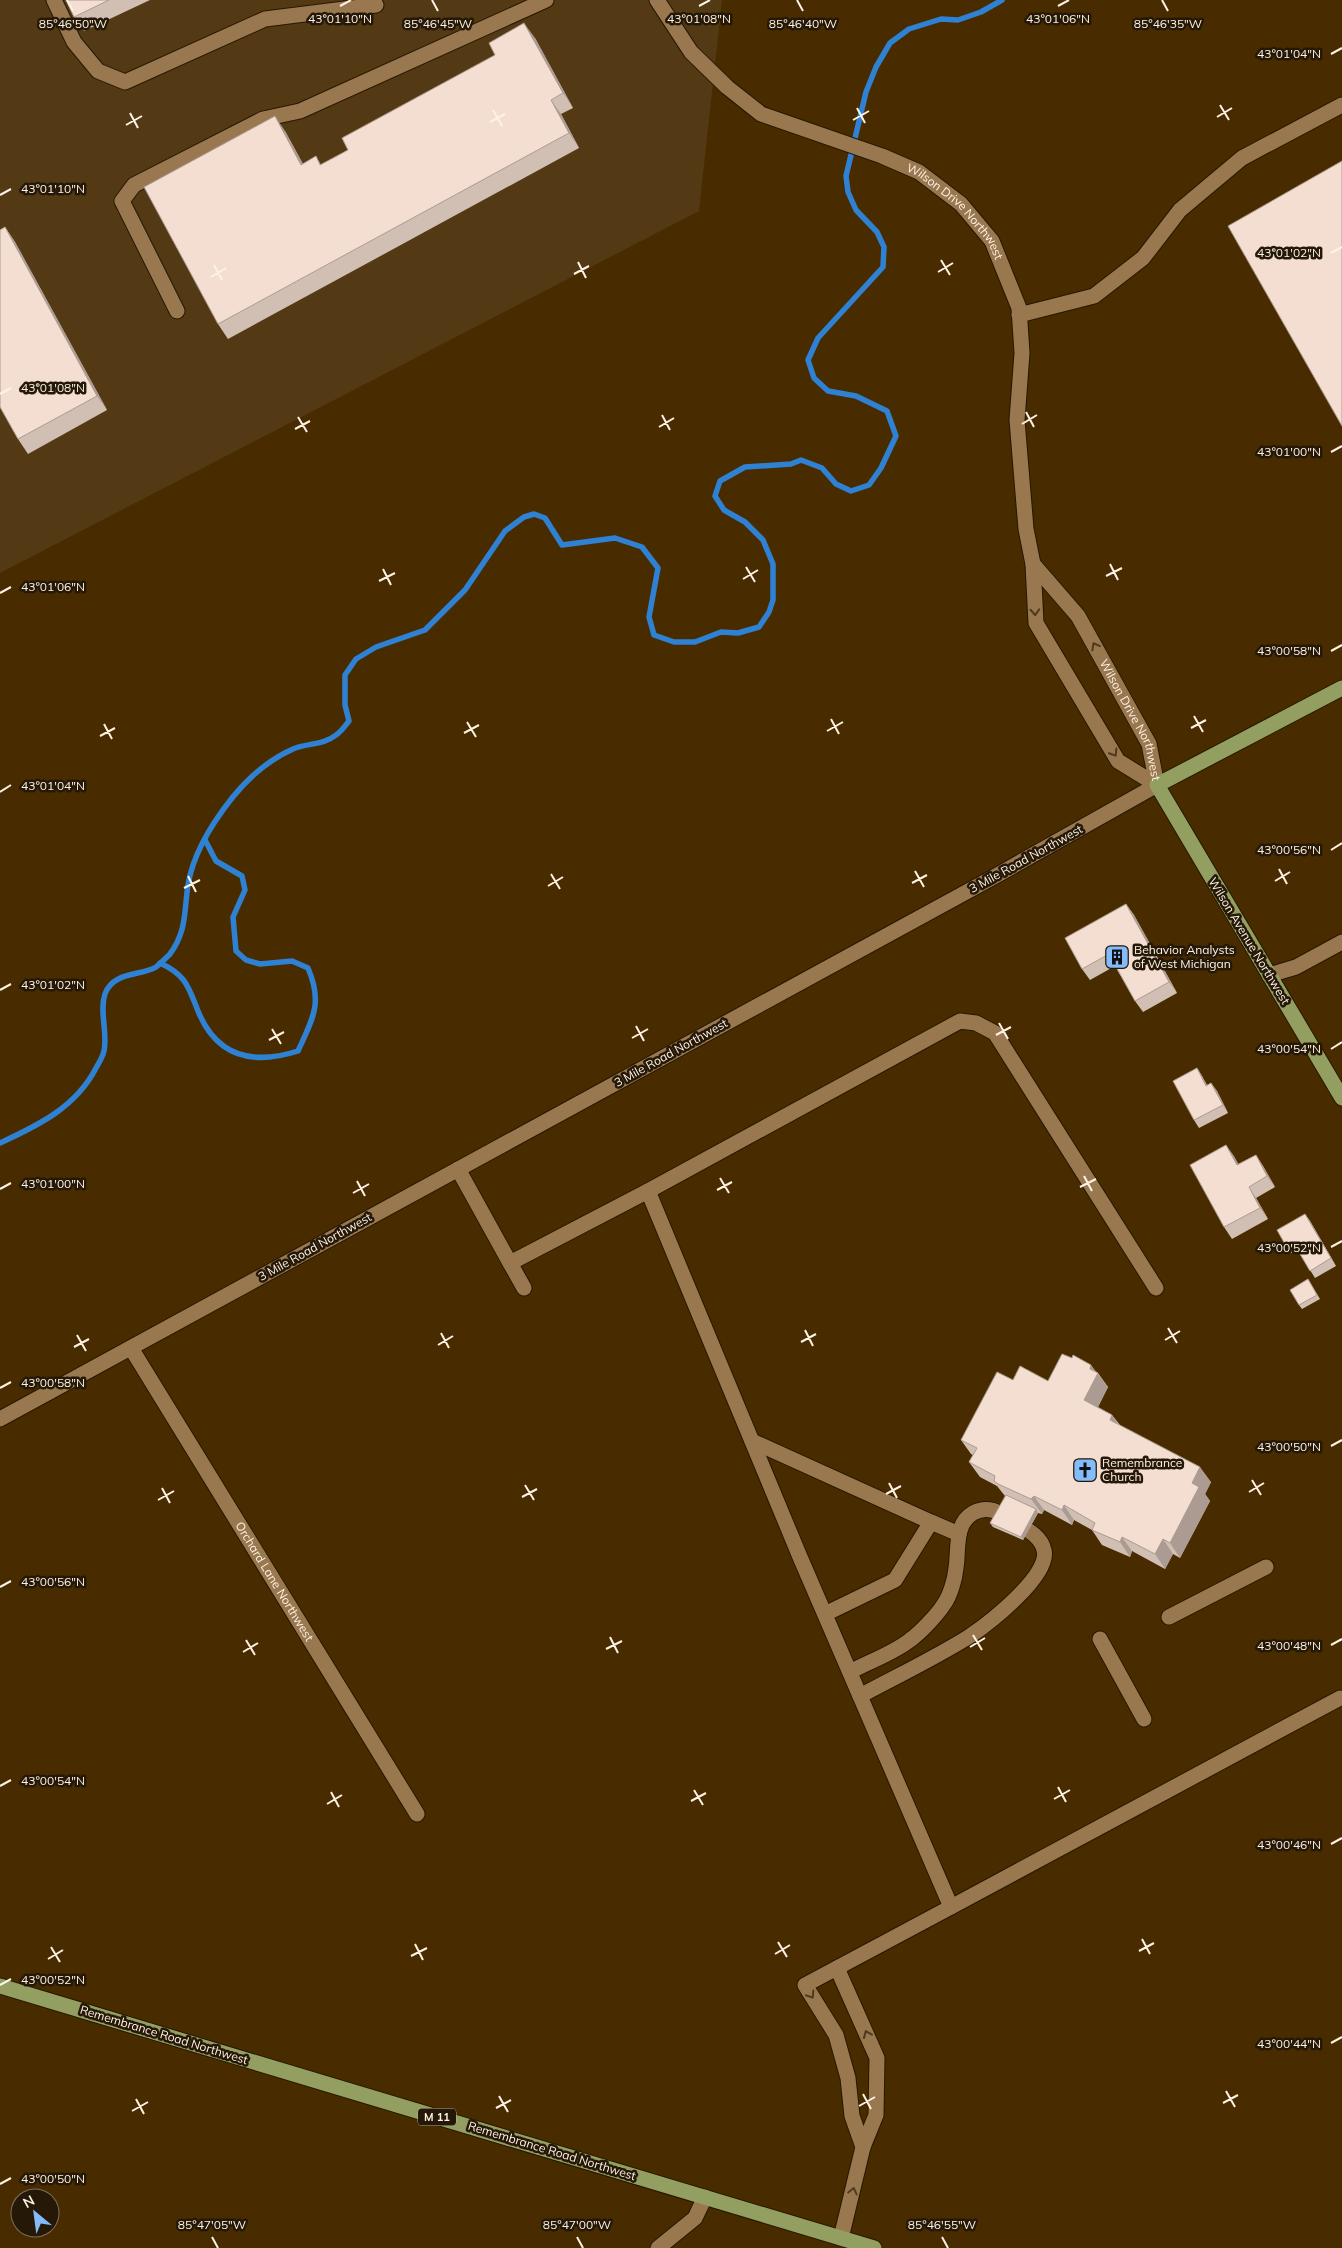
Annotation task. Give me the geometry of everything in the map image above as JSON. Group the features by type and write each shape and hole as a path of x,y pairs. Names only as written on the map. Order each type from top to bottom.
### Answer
{"main road":[{"name":"3 Mile Road Northwest","path":"1157,785 1342,688"},
{"name":"Wilson Avenue Northwest","path":"1157,785 1342,1098"},
{"name":"Remembrance Road Northwest","path":"0,1986 874,2248"}],"street":[{"path":"54,0 74,42 98,71 125,82 265,19 376,5 373,0"},
{"path":"177,311 122,201 134,184 263,119 300,111 546,0"},
{"name":"Wilson Drive Northwest","path":"657,0 691,52 727,87 762,114 882,156 919,172 961,204 992,241 1019,308 1022,353 1017,420 1026,529 1033,564 1036,623 1118,761 1157,785"},
{"path":"1019,315 1094,296 1143,258 1180,210 1242,158 1342,104"},
{"name":"Wilson Drive Northwest","path":"1033,564 1083,624 1149,744 1157,785"},
{"name":"3 Mile Road Northwest","path":"0,1419 984,883 1157,785"},
{"path":"1269,975 1296,967 1342,942"},
{"path":"510,1263 648,1191 960,1021 976,1023 995,1033 1156,1288"},
{"path":"458,1169 524,1288"},
{"path":"648,1191 825,1614 951,1908"},
{"name":"Orchard Lane Northwest","path":"131,1348 417,1814"},
{"path":"752,1441 959,1534"},
{"path":"850,1672 910,1640 945,1604 956,1571 959,1534 963,1521 973,1513 983,1510 996,1511 1032,1533 1041,1542 1045,1552 1038,1573 1011,1602 971,1635 860,1696"},
{"path":"825,1614 895,1580 931,1522"},
{"path":"1169,1617 1266,1567"},
{"path":"1100,1639 1144,1719"},
{"path":"863,2147 852,2116 848,2078 836,2035 805,1985 1340,1698"},
{"path":"837,1968 878,2058 876,2115 863,2147 842,2238"},
{"path":"658,2248 695,2218 705,2197"}],"shaded area":[{"path":"0,0 722,0 699,211 0,573"}],"building":[{"path":"66,0 109,0 74,17"},
{"path":"524,23 563,93 551,100 569,133 218,324 144,187 275,116 301,165 316,156 320,165 348,150 342,138 495,55 489,43"},
{"path":"1342,161 1342,426 1228,226"},
{"path":"5,227 97,396 18,439 0,407 0,230"},
{"name":"Behavior Analysts of West Michigan","path":"1126,904 1169,982 1135,1001 1109,954 1082,969 1065,938"},
{"path":"1197,1068 1206,1086 1211,1083 1223,1105 1194,1120 1173,1081"},
{"path":"1226,1145 1237,1165 1256,1155 1267,1176 1249,1187 1260,1208 1224,1227 1190,1165"},
{"path":"1305,1214 1331,1258 1310,1271 1293,1242 1286,1246 1277,1230"},
{"path":"1308,1279 1317,1295 1299,1305 1290,1290"},
{"name":"Remembrance Church","path":"1062,1354 1072,1358 1073,1355 1091,1365 1090,1369 1098,1373 1084,1400 1112,1415 1110,1420 1200,1467 1192,1483 1199,1487 1170,1543 1163,1539 1155,1554 1122,1537 1120,1542 1092,1530 1095,1523 1064,1505 1062,1510 1034,1496 1031,1499 998,1484 994,1481 995,1476 969,1462 977,1448 961,1440 997,1372 1013,1380 1020,1366 1048,1381"},
{"path":"1006,1495 1036,1509 1021,1537 990,1523"}],"waterway":[{"path":"0,1143 42,1122 55,1113 78,1094 88,1082 104,1051 103,1001 105,994 114,981 128,975 150,970 170,954 182,929 188,885 194,862 211,828 232,798 252,776 275,758 298,747 326,741 340,732 349,721 345,705 345,675 356,659 376,647 425,630 465,590 505,531 524,517 534,514 545,518 562,545 615,538 642,547 658,568 649,617 654,635 674,642 695,642 721,632 738,633 759,627 769,612 773,600 773,564 763,540 745,522 724,510 715,496 720,481 745,467 791,464 801,460 822,468 836,484 851,491 869,485 881,468 896,436 887,411 856,396 828,391 814,378 808,360 818,338 883,267 884,247 877,232 856,210 848,192 846,176 866,92 876,67 890,43 909,29 941,19 958,20 981,12 1002,0"},
{"path":"160,963 176,972 185,982 206,1027 215,1039 226,1048 252,1057 282,1055 298,1051 314,1010 315,991 308,968 292,961 260,964 246,960 236,951 233,917 245,890 242,876 216,861 205,840"}],"place":[{"name":"Behavior Analysts of West Michigan","path":"1117,957"},
{"name":"Remembrance Church","path":"1085,1470"}]}
